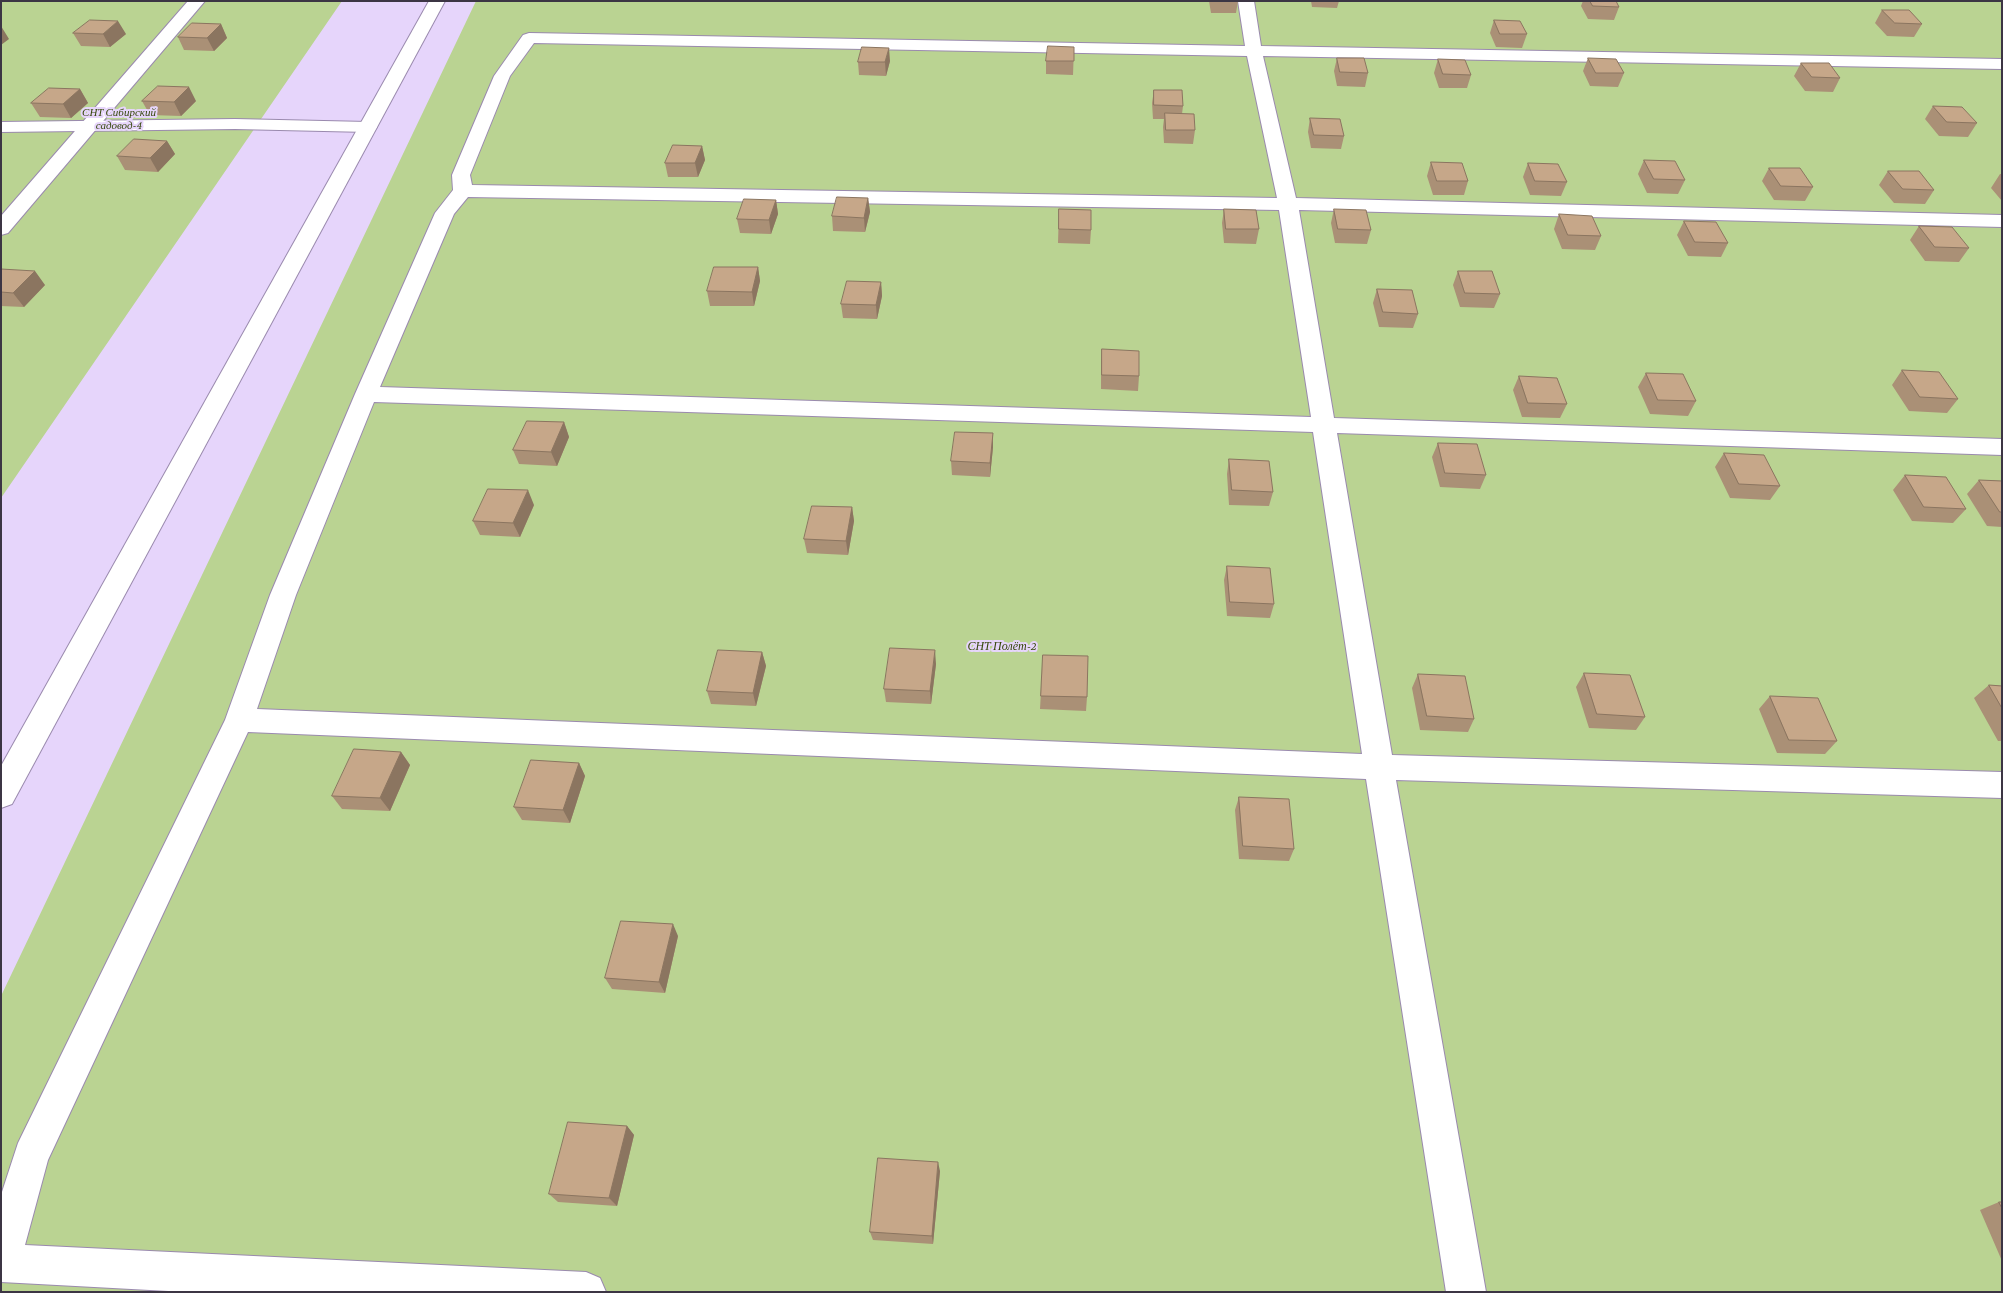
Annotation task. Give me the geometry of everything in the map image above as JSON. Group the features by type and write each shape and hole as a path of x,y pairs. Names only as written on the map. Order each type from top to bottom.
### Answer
{"street":[{"path":"1,229 197,1"},
{"path":"1,795 437,1"},
{"path":"1246,1 1254,52 1288,204 1466,1292"},
{"path":"586,1292 1,1262 31,1156 239,720 283,595 366,394 445,213 463,191 461,175 502,76 529,38 859,42 1254,52 2002,64"},
{"path":"1,127 235,124 368,127"},
{"path":"463,191 1288,204 2002,221"},
{"path":"366,394 2002,447"},
{"path":"239,720 1379,767 2002,785"}],"green space":[{"name":"СНТ Сибирский садовод-4","path":"1,1 342,1 1,498"},
{"name":"СНТ Полёт-2","path":"476,1 2002,1 2002,1292 1,1292 1,996"}],"building":[{"path":"1590,1 1616,1 1619,7 1593,6"},
{"path":"1882,10 1909,10 1922,24 1895,23"},
{"path":"90,20 118,21 103,34 73,33"},
{"path":"1494,20 1520,21 1527,34 1500,34"},
{"path":"192,23 221,24 207,38 178,37"},
{"path":"1048,46 1074,47 1074,61 1046,61"},
{"path":"862,47 889,48 885,62 858,62"},
{"path":"1337,58 1364,58 1368,73 1340,72"},
{"path":"1588,58 1616,59 1624,73 1596,73"},
{"path":"1438,59 1465,60 1471,75 1443,74"},
{"path":"1801,63 1829,63 1840,78 1812,77"},
{"path":"158,86 189,87 174,102 142,101"},
{"path":"49,88 80,89 63,104 31,103"},
{"path":"1154,90 1182,90 1183,106 1154,105"},
{"path":"1933,106 1962,107 1977,123 1947,122"},
{"path":"1165,113 1194,114 1195,130 1166,130"},
{"path":"1310,118 1340,119 1344,136 1314,135"},
{"path":"134,139 167,141 150,158 117,156"},
{"path":"673,145 702,146 695,163 665,163"},
{"path":"1644,160 1675,161 1685,180 1654,179"},
{"path":"1431,162 1462,163 1468,181 1437,181"},
{"path":"1528,163 1558,164 1567,182 1535,181"},
{"path":"1769,168 1800,168 1813,187 1781,186"},
{"path":"1888,171 1919,171 1934,190 1903,189"},
{"path":"837,197 868,198 864,218 832,216"},
{"path":"744,199 776,200 769,220 737,219"},
{"path":"1059,209 1091,210 1091,230 1059,229"},
{"path":"1224,209 1256,210 1259,229 1226,229"},
{"path":"1334,209 1366,210 1371,230 1338,229"},
{"path":"1559,214 1592,216 1601,236 1568,235"},
{"path":"1684,221 1716,222 1728,243 1695,242"},
{"path":"1919,226 1952,227 1969,248 1935,247"},
{"path":"714,267 758,267 752,292 707,291"},
{"path":"1,269 35,271 13,293 1,292"},
{"path":"1458,271 1492,271 1500,294 1465,293"},
{"path":"847,281 881,282 876,305 841,304"},
{"path":"1377,289 1412,290 1418,314 1383,312"},
{"path":"1102,349 1139,351 1139,376 1102,375"},
{"path":"1902,370 1939,372 1958,399 1920,397"},
{"path":"1646,373 1683,374 1696,401 1658,400"},
{"path":"1519,376 1557,378 1567,404 1528,403"},
{"path":"527,421 564,422 551,452 513,450"},
{"path":"955,432 993,433 990,463 951,461"},
{"path":"1438,443 1477,444 1486,475 1445,473"},
{"path":"1724,453 1764,455 1780,486 1739,484"},
{"path":"1229,459 1269,461 1273,492 1232,490"},
{"path":"1905,475 1946,477 1966,509 1924,507"},
{"path":"1979,480 2002,481 2002,512 2000,512"},
{"path":"488,489 528,490 513,523 473,521"},
{"path":"812,506 852,507 846,541 804,539"},
{"path":"1227,566 1270,568 1274,604 1230,602"},
{"path":"890,648 935,650 930,691 884,689"},
{"path":"718,650 762,652 753,693 707,691"},
{"path":"1043,655 1088,656 1087,697 1041,696"},
{"path":"1584,673 1630,675 1645,717 1597,714"},
{"path":"1418,674 1465,676 1474,719 1427,716"},
{"path":"1989,685 2002,686 2002,708"},
{"path":"1770,696 1818,698 1837,741 1789,740"},
{"path":"354,749 401,752 380,798 332,796"},
{"path":"531,760 579,763 563,810 514,807"},
{"path":"1239,797 1289,799 1294,849 1243,846"},
{"path":"621,921 673,924 659,982 605,978"},
{"path":"568,1122 627,1126 609,1198 549,1194"},
{"path":"878,1158 938,1162 932,1236 870,1232"}]}
